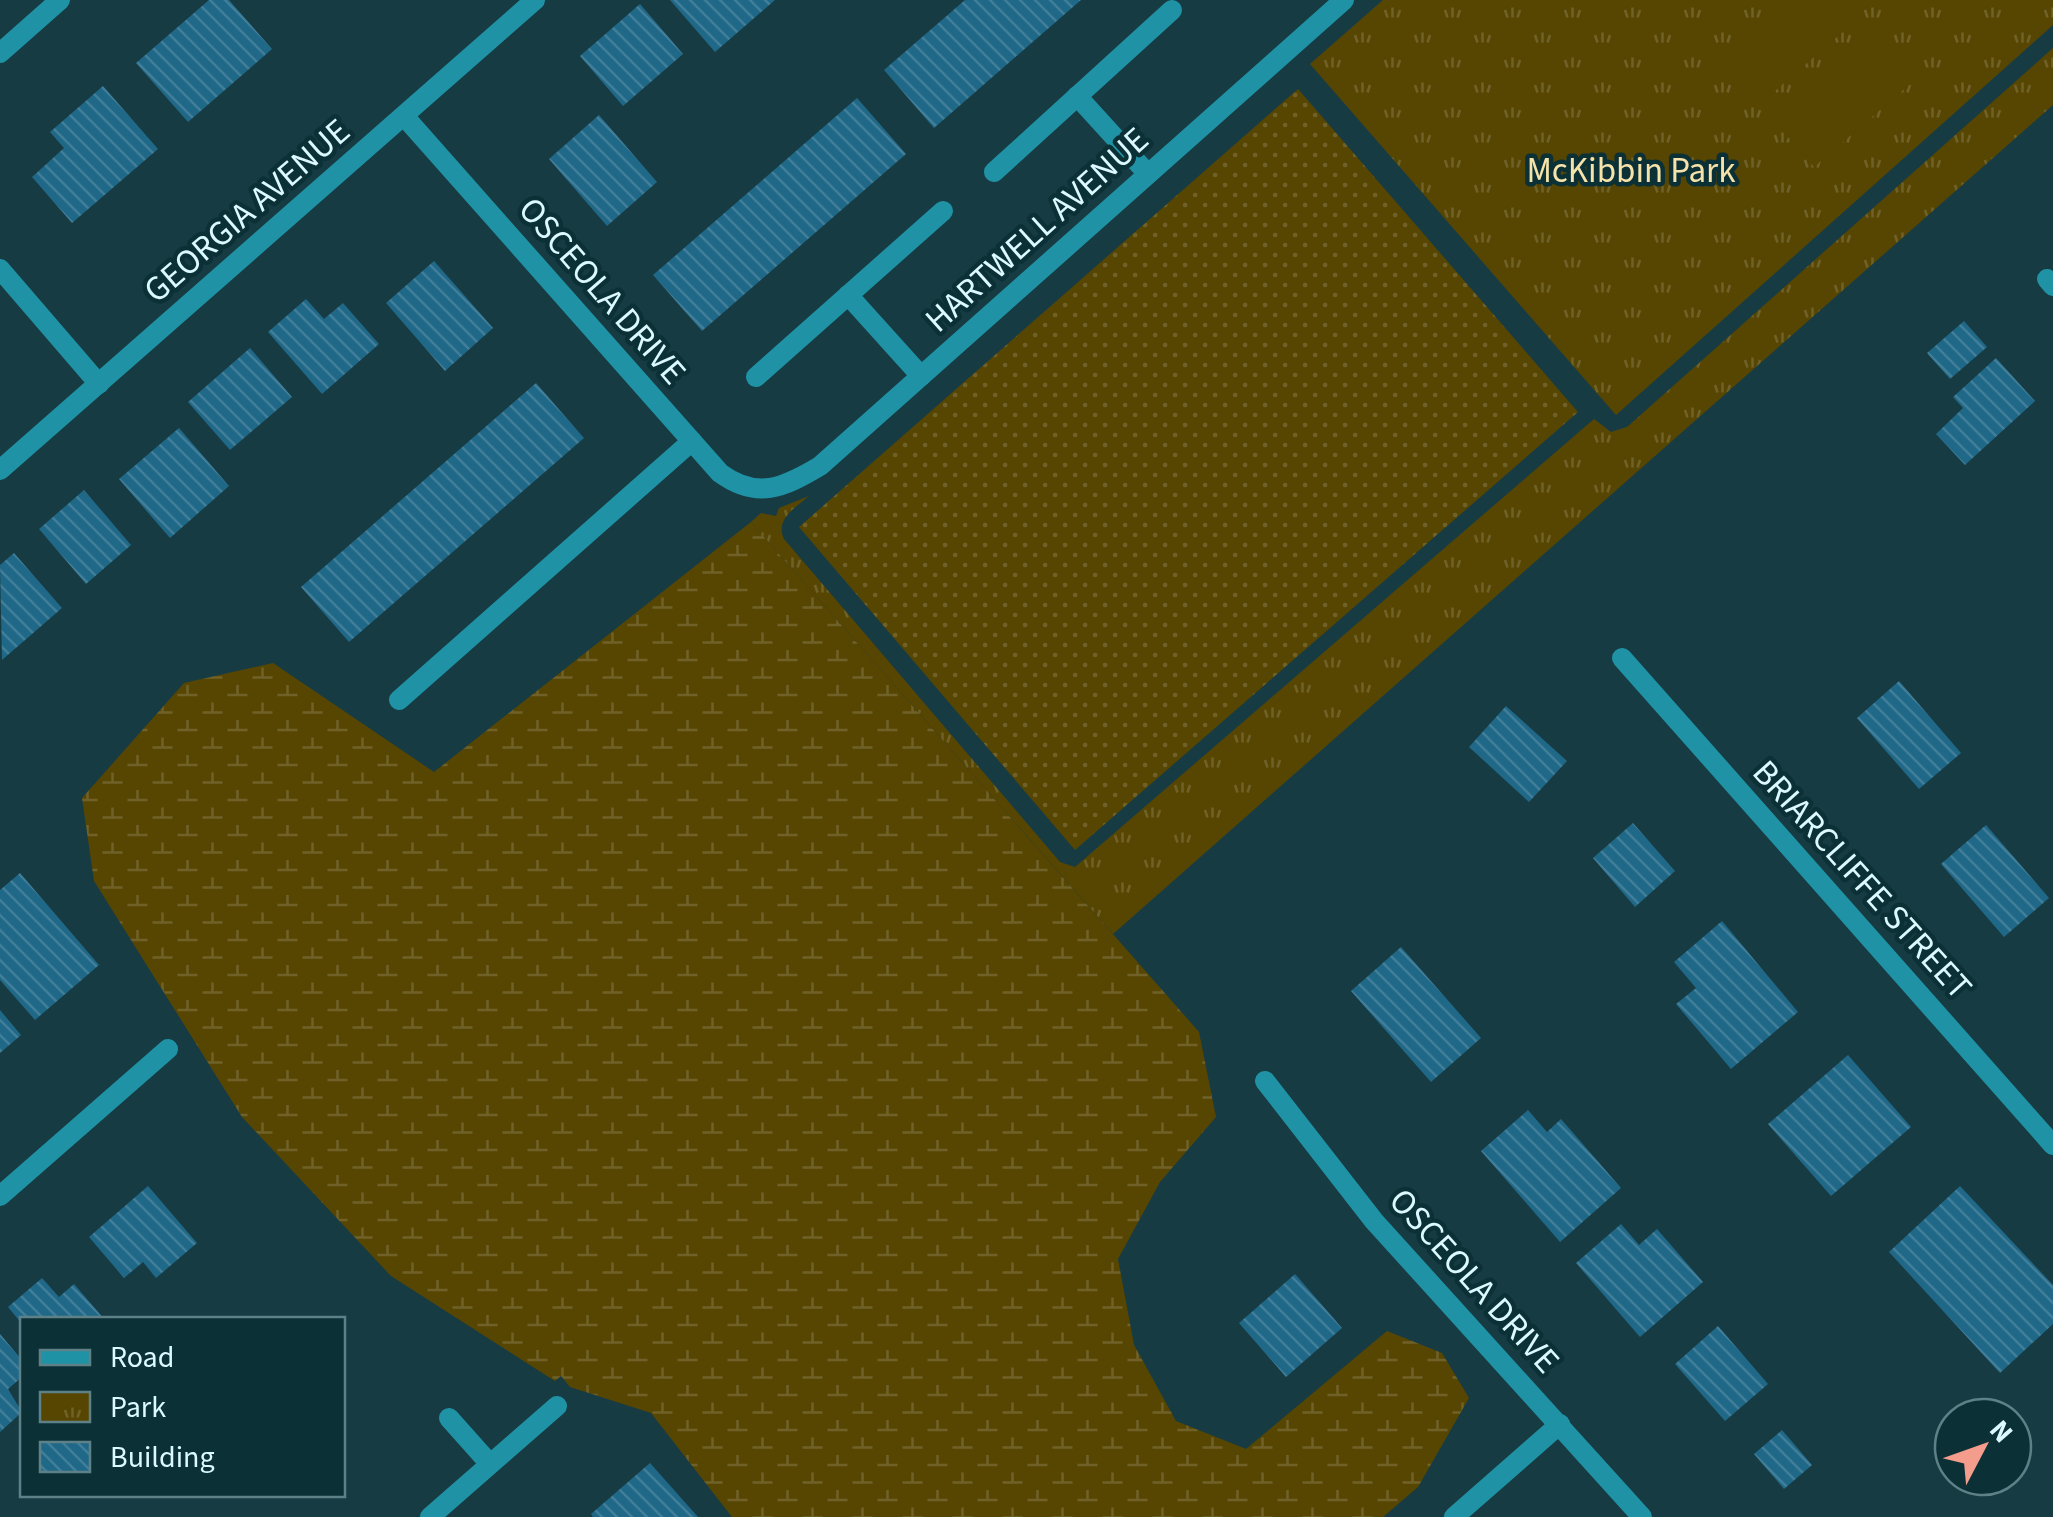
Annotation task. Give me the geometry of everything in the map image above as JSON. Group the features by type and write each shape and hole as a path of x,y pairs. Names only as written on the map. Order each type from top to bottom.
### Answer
{"street":[{"path":"0,53 60,0"},
{"name":"GEORGIA AVENUE","path":"0,470 535,0"},
{"name":"HARTWELL AVENUE","path":"763,492 790,484 820,466 1344,0"},
{"path":"994,172 1172,10"},
{"path":"1077,96 1148,174"},
{"name":"OSCEOLA DRIVE","path":"404,116 692,442 738,486 763,492"},
{"path":"756,376 943,211"},
{"path":"0,268 98,384"},
{"path":"848,295 921,376"},
{"path":"399,700 692,442"},
{"name":"BRIARCLIFFE STREET","path":"1622,658 2053,1145"},
{"path":"0,1196 168,1049"},
{"name":"OSCEOLA DRIVE","path":"1266,1081 1374,1221 1642,1517"},
{"path":"430,1517 557,1406"},
{"path":"449,1418 490,1464"},
{"path":"1454,1517 1560,1424"}],"green space":[{"name":"McKibbin Park","path":"1383,0 2053,0 2053,25 1616,415 1310,64"},
{"path":"1784,0 1849,0 1862,15 1760,104 1719,57"},
{"path":"1876,31 1917,78 1814,167 1773,120"},
{"path":"2053,48 2053,105 1113,934 751,522 761,513 776,516 779,508 809,496 784,520 784,539 1060,862 1075,867 1594,419 1611,432 1627,427"},
{"path":"1298,89 1578,412 1075,850 799,527"},
{"path":"751,522 1199,1032 1216,1117 1160,1182 1118,1259 1134,1345 1176,1421 1246,1449 1387,1331 1442,1353 1469,1398 1418,1487 1383,1517 732,1517 651,1413 570,1387 561,1376 555,1381 391,1276 242,1117 94,881 82,798 184,683 273,663 434,772"}],"building":[{"path":"209,0 229,0 272,49 188,122 136,63"},
{"path":"670,0 775,0 715,52"},
{"path":"965,0 1081,0 934,128 884,70"},
{"path":"640,4 683,54 623,106 580,56"},
{"path":"103,86 158,149 72,223 32,177 64,148 50,132"},
{"path":"857,98 906,154 702,331 653,275"},
{"path":"599,115 657,182 607,226 549,159"},
{"path":"434,261 493,328 445,371 386,303"},
{"path":"306,299 324,319 343,303 379,344 322,394 268,332"},
{"path":"1964,321 1987,347 1950,379 1927,353"},
{"path":"250,348 292,397 230,450 188,402"},
{"path":"1996,358 2035,401 1965,465 1936,434 1963,408 1953,397"},
{"path":"536,383 584,438 349,642 301,587"},
{"path":"179,428 229,486 170,538 119,479"},
{"path":"84,490 131,545 86,584 39,529"},
{"path":"14,553 62,608 2,660 0,565"},
{"path":"1899,681 1961,753 1919,789 1857,718"},
{"path":"1506,706 1567,761 1529,802 1469,747"},
{"path":"1633,823 1675,871 1635,907 1593,858"},
{"path":"1986,825 2049,898 2004,937 1941,864"},
{"path":"20,873 99,965 35,1020 0,980 0,890"},
{"path":"1722,921 1798,1012 1731,1069 1676,1004 1696,988 1674,962"},
{"path":"1401,947 1481,1038 1431,1082 1351,991"},
{"path":"0,1010 21,1035 0,1053"},
{"path":"1848,1055 1911,1127 1831,1196 1768,1124"},
{"path":"1528,1110 1547,1132 1561,1119 1621,1188 1560,1242 1481,1151"},
{"path":"148,1186 197,1243 156,1278 143,1262 124,1278 89,1237"},
{"path":"1960,1186 2053,1285 2053,1324 2000,1373 1889,1252"},
{"path":"1621,1224 1639,1245 1657,1229 1703,1282 1640,1337 1576,1263"},
{"path":"1295,1274 1342,1328 1286,1377 1239,1323"},
{"path":"42,1278 59,1297 74,1284 102,1317 20,1317 20,1322 8,1307"},
{"path":"1718,1326 1768,1384 1725,1421 1675,1364"},
{"path":"0,1334 20,1358 20,1379 8,1389 20,1414 0,1432"},
{"path":"1782,1430 1812,1465 1784,1489 1754,1454"},
{"path":"650,1463 698,1517 593,1517 591,1514"}]}
